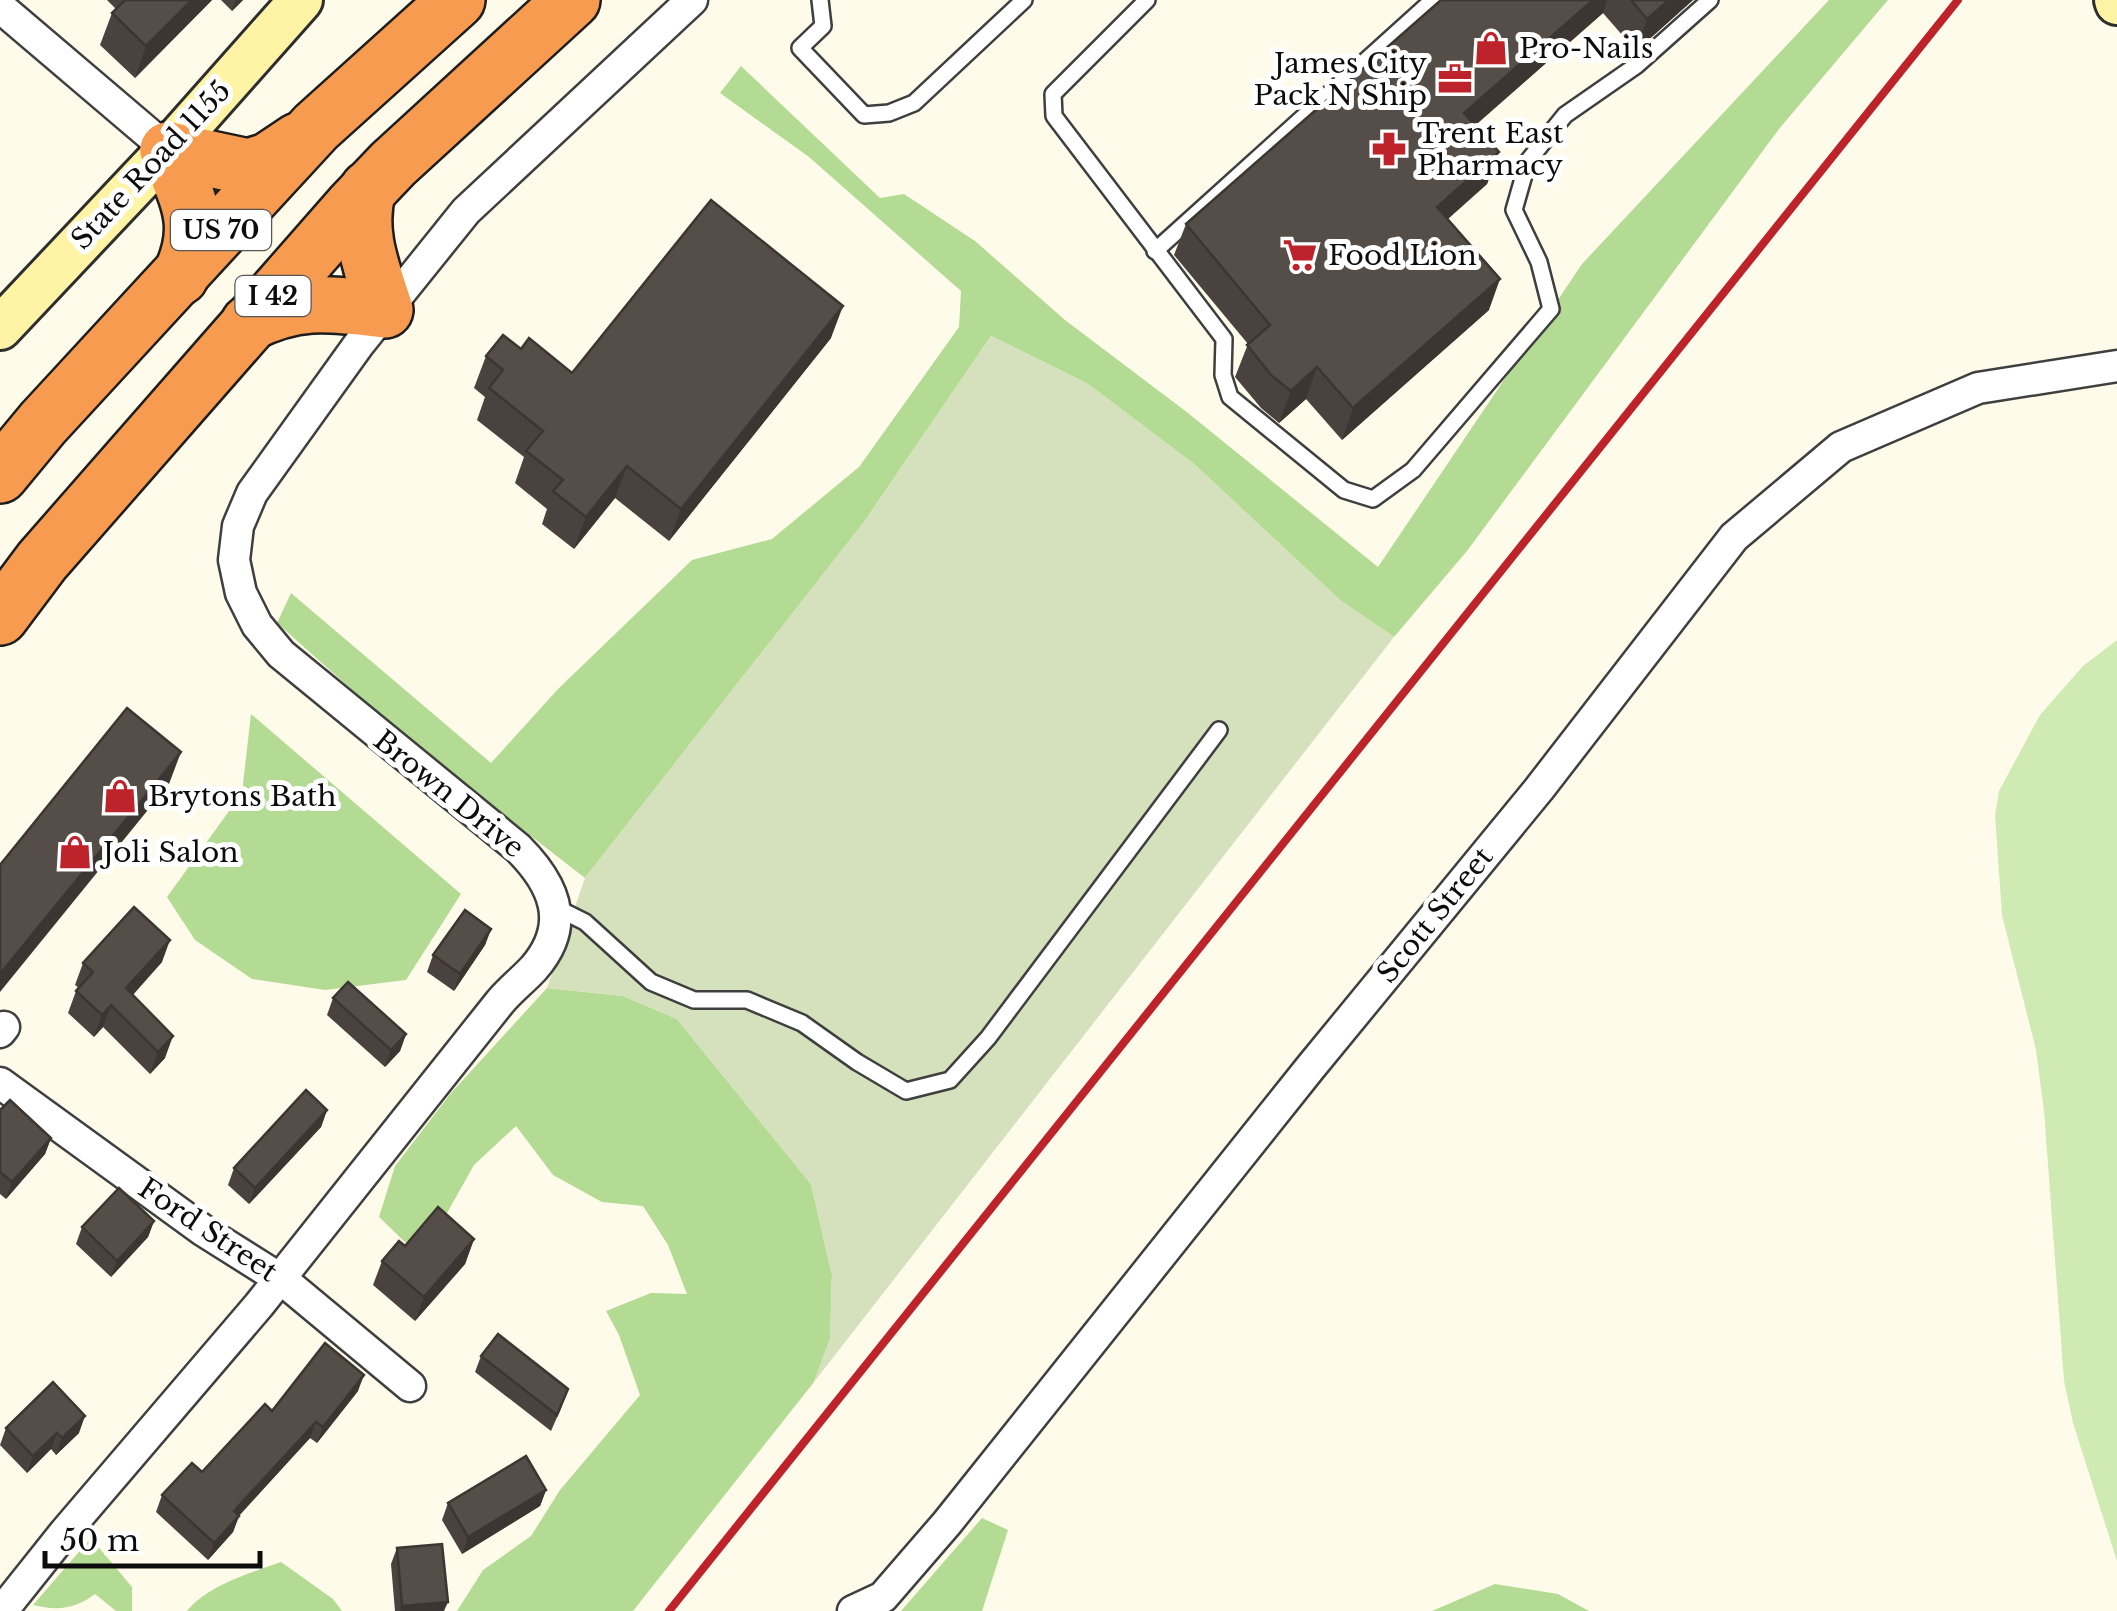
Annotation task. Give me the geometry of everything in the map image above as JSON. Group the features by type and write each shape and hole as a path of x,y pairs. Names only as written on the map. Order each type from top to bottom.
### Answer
{"highway":[{"name":"US 70","path":"0,475 43,423 316,127 457,0"},
{"name":"I 42","path":"0,617 42,561 368,190 572,0"},
{"path":"168,150 248,168 285,151 316,127"},
{"path":"168,150 192,210 194,227 180,277"},
{"path":"249,323 281,308 316,302 385,310 364,237 368,190"}],"street":[{"name":"State Road 1155","path":"0,328 168,150 301,0"},
{"name":"Brown Drive","path":"555,907 550,886 518,848 281,654 257,625 241,594 234,560 238,526 252,494 385,310 466,211 692,0"},
{"path":"0,7 168,150"},
{"name":"Scott Street","path":"852,1611 883,1597 946,1523 1539,789 1734,538 1841,447 1978,388 2117,366"},
{"path":"2,1611 511,989 535,966 548,946 555,907"},
{"name":"Ford Street","path":"0,1083 204,1231 278,1278 410,1386"}],"lane":[{"path":"823,2 823,26 800,48 864,115 890,113 914,103 1024,0"},
{"path":"1146,0 1053,94 1054,116 1224,339 1224,375 1230,398 1344,490 1372,499 1413,470 1551,308 1539,262 1514,210 1528,161 1565,115 1637,65 1710,0"},
{"path":"1155,250 1433,0"},
{"path":"555,907 585,922 651,982 694,1000 747,1000 802,1023 906,1091 950,1080 988,1038 1219,730"}],"green space":[{"path":"1829,0 1888,0 1779,129 1467,551 1394,637 1341,601 1194,464 1088,384 991,336 864,522 585,878 415,746 277,623 291,593 491,763 558,689 692,560 772,539 859,467 959,327 961,291 809,157 720,93 741,66 880,198 904,194 975,241 1065,320 1188,413 1378,567 1582,264"},
{"path":"991,336 1088,384 1194,464 1341,601 1394,637 814,1382 830,1339 832,1275 811,1184 677,1019 623,996 547,988 585,878 864,522"},
{"path":"2117,640 2117,1561 2073,1423 2064,1381 2044,1111 2036,1050 2002,915 1995,816 1999,791 2040,715 2083,666"},
{"path":"251,714 461,894 406,980 325,990 252,979 195,940 167,897 242,793"},
{"path":"547,988 623,996 677,1019 811,1184 832,1275 830,1339 814,1382 633,1611 457,1611 483,1570 531,1536 560,1490 640,1395 619,1335 606,1311 651,1293 687,1294 668,1245 643,1206 602,1202 553,1175 516,1126 474,1165 442,1222 406,1243 379,1217 395,1166 451,1093"},
{"path":"982,1518 1008,1530 982,1611 901,1611"},
{"path":"91,1538 132,1587 132,1611 116,1611 95,1594 66,1607 33,1605"},
{"path":"281,1562 333,1599 342,1611 187,1611 218,1587"},
{"path":"1495,1584 1558,1594 1589,1611 1432,1611"}],"building":[{"path":"125,0 192,0 146,46 112,13"},
{"path":"1441,0 1593,0 1464,113 1499,152 1437,207 1500,279 1353,408 1317,367 1291,391 1272,376 1247,345 1270,325 1186,224"},
{"path":"1631,0 1669,0 1647,19"},
{"path":"711,200 843,306 681,509 627,466 586,517 553,491 563,480 526,451 543,431 489,388 503,370 486,356 503,335 521,349 529,338 572,373"},
{"path":"127,708 181,752 0,974 0,865"},
{"path":"134,907 170,940 126,988 173,1036 158,1052 111,1005 102,1015 76,991 93,972 83,963"},
{"path":"465,910 491,929 460,974 433,955"},
{"path":"348,982 406,1034 391,1050 333,998"},
{"path":"306,1090 327,1110 255,1188 234,1168"},
{"path":"10,1100 51,1138 12,1182 0,1172 0,1110"},
{"path":"119,1188 154,1221 117,1261 82,1227"},
{"path":"438,1207 474,1239 424,1297 382,1261 399,1241 405,1246"},
{"path":"498,1334 568,1389 557,1415 481,1356"},
{"path":"325,1343 364,1375 323,1427 316,1422 234,1511 239,1516 214,1543 162,1495 192,1463 202,1472 265,1404 272,1411"},
{"path":"53,1382 85,1416 62,1438 57,1433 33,1456 6,1428"},
{"path":"526,1456 546,1490 468,1537 448,1503"},
{"path":"442,1544 448,1602 402,1606 397,1548"}],"railway":[{"path":"669,1611 1958,0"}],"place":[{"name":"Pro-Nails","path":"1491,48"},
{"name":"James City Pack N Ship","path":"1455,79"},
{"name":"Trent East Pharmacy","path":"1389,149"},
{"name":"Food Lion","path":"1300,255"},
{"name":"Brytons Bath","path":"120,796"},
{"name":"Joli Salon","path":"75,852"}]}
